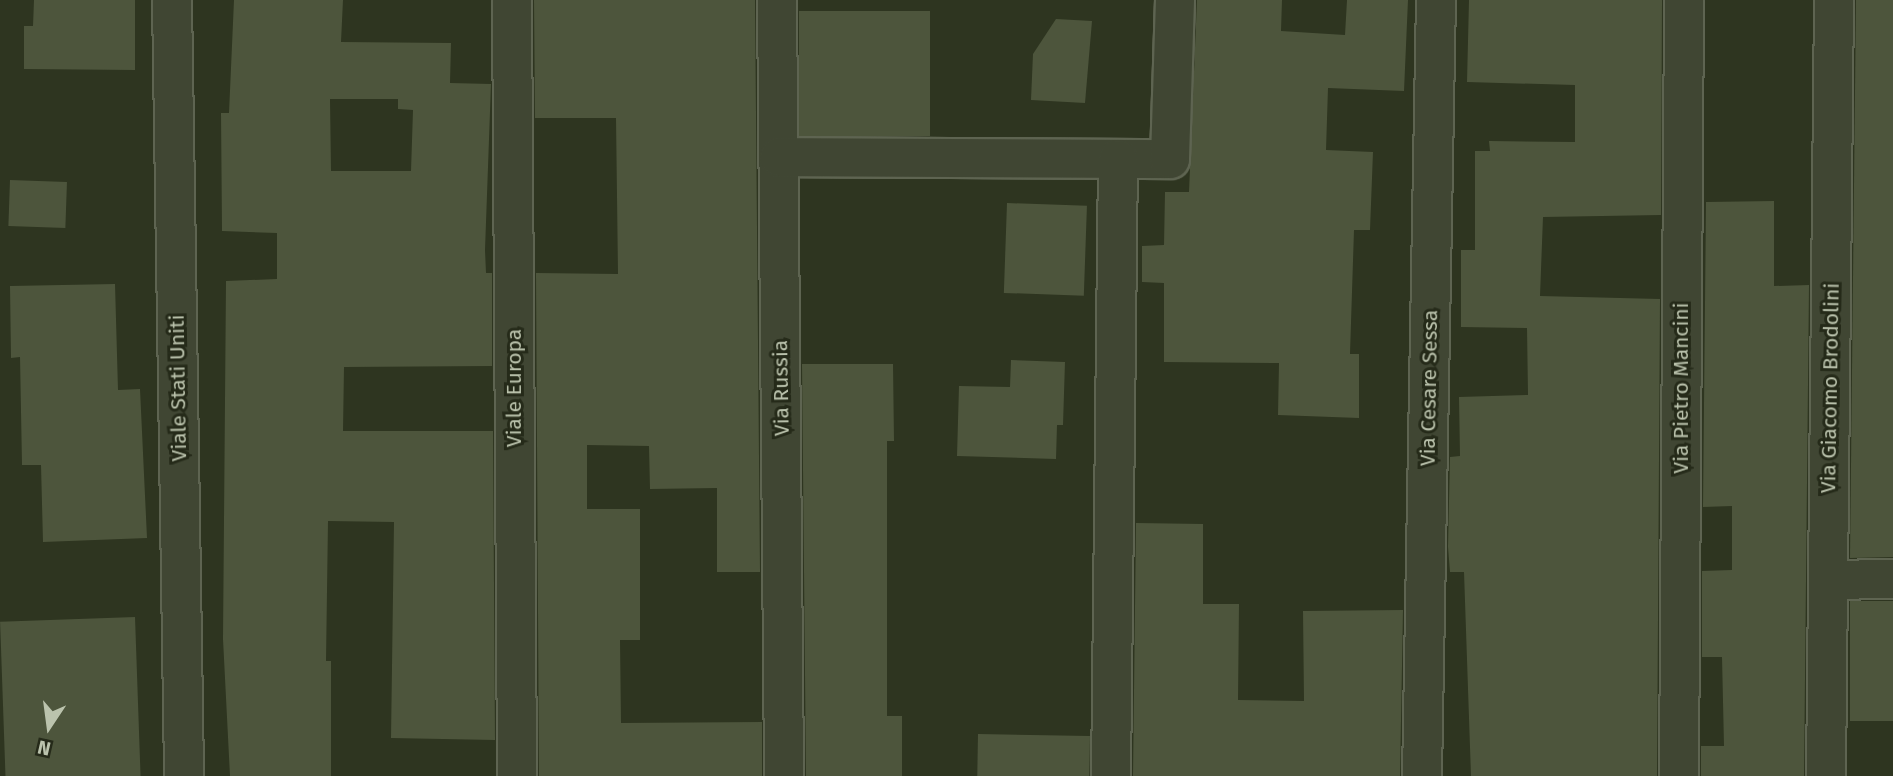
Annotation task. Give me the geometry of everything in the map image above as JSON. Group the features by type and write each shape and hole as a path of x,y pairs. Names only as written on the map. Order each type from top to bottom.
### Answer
{"street":[{"name":"Viale Stati Uniti","path":"172,0 184,776"},
{"name":"Viale Europa","path":"512,0 517,776"},
{"name":"Via Russia","path":"777,0 785,776"},
{"path":"779,157 1170,159 1175,0"},
{"name":"Via Cesare Sessa","path":"1422,776 1436,0"},
{"name":"Via Pietro Mancini","path":"1679,776 1684,0"},
{"name":"Via Giacomo Brodolini","path":"1826,776 1834,0"},
{"path":"1111,776 1118,159"},
{"path":"1828,580 1893,579"}],"building":[{"path":"34,0 135,0 135,70 24,69 24,26 33,26"},
{"path":"234,0 343,0 341,42 451,43 450,83 491,84 485,250 486,273 492,273 492,366 344,367 343,431 493,431 495,740 391,738 394,522 328,521 326,661 331,661 331,776 230,776 223,639 226,281 277,279 277,233 222,231 221,113 229,113","holes":["330,99 398,99 398,109 413,110 411,171 331,171"]},
{"path":"534,0 755,0 760,572 717,572 717,488 650,489 649,446 587,445 587,509 640,509 640,640 620,640 621,723 762,722 762,776 539,776 536,273 618,274 616,118 535,118"},
{"path":"1197,0 1282,0 1281,31 1345,35 1347,0 1408,0 1404,91 1328,88 1326,150 1373,152 1370,230 1354,230 1350,354 1359,354 1359,418 1278,415 1279,363 1164,362 1164,283 1142,282 1142,246 1164,245 1165,192 1189,192"},
{"path":"1469,0 1662,0 1661,215 1543,217 1540,296 1660,299 1657,776 1471,776 1464,572 1450,572 1448,547 1450,457 1460,456 1459,397 1528,395 1527,328 1461,327 1461,250 1475,250 1475,151 1490,151 1489,141 1575,142 1575,85 1467,82"},
{"path":"1856,0 1893,0 1893,557 1850,558"},
{"path":"799,11 930,11 930,136 799,136"},
{"path":"1056,19 1092,21 1085,103 1031,100 1033,54"},
{"path":"10,180 67,182 65,228 8,226"},
{"path":"1774,201 1774,286 1809,285 1804,776 1701,776 1701,746 1724,746 1722,657 1702,657 1702,571 1732,570 1732,506 1703,507 1706,202"},
{"path":"1007,203 1087,206 1084,296 1004,293"},
{"path":"115,284 118,390 140,389 147,538 43,542 41,465 22,465 20,357 11,358 10,286"},
{"path":"1011,360 1065,362 1063,425 1057,425 1056,459 957,456 959,386 1010,387"},
{"path":"802,364 893,364 894,441 887,441 887,716 902,716 902,776 806,776"},
{"path":"1136,523 1203,524 1203,604 1239,604 1238,700 1304,701 1303,611 1403,610 1400,776 1133,776"},
{"path":"1850,601 1893,601 1893,721 1850,721"},
{"path":"135,617 141,776 5,776 0,622"},
{"path":"978,734 1090,736 1089,776 977,776"}]}
